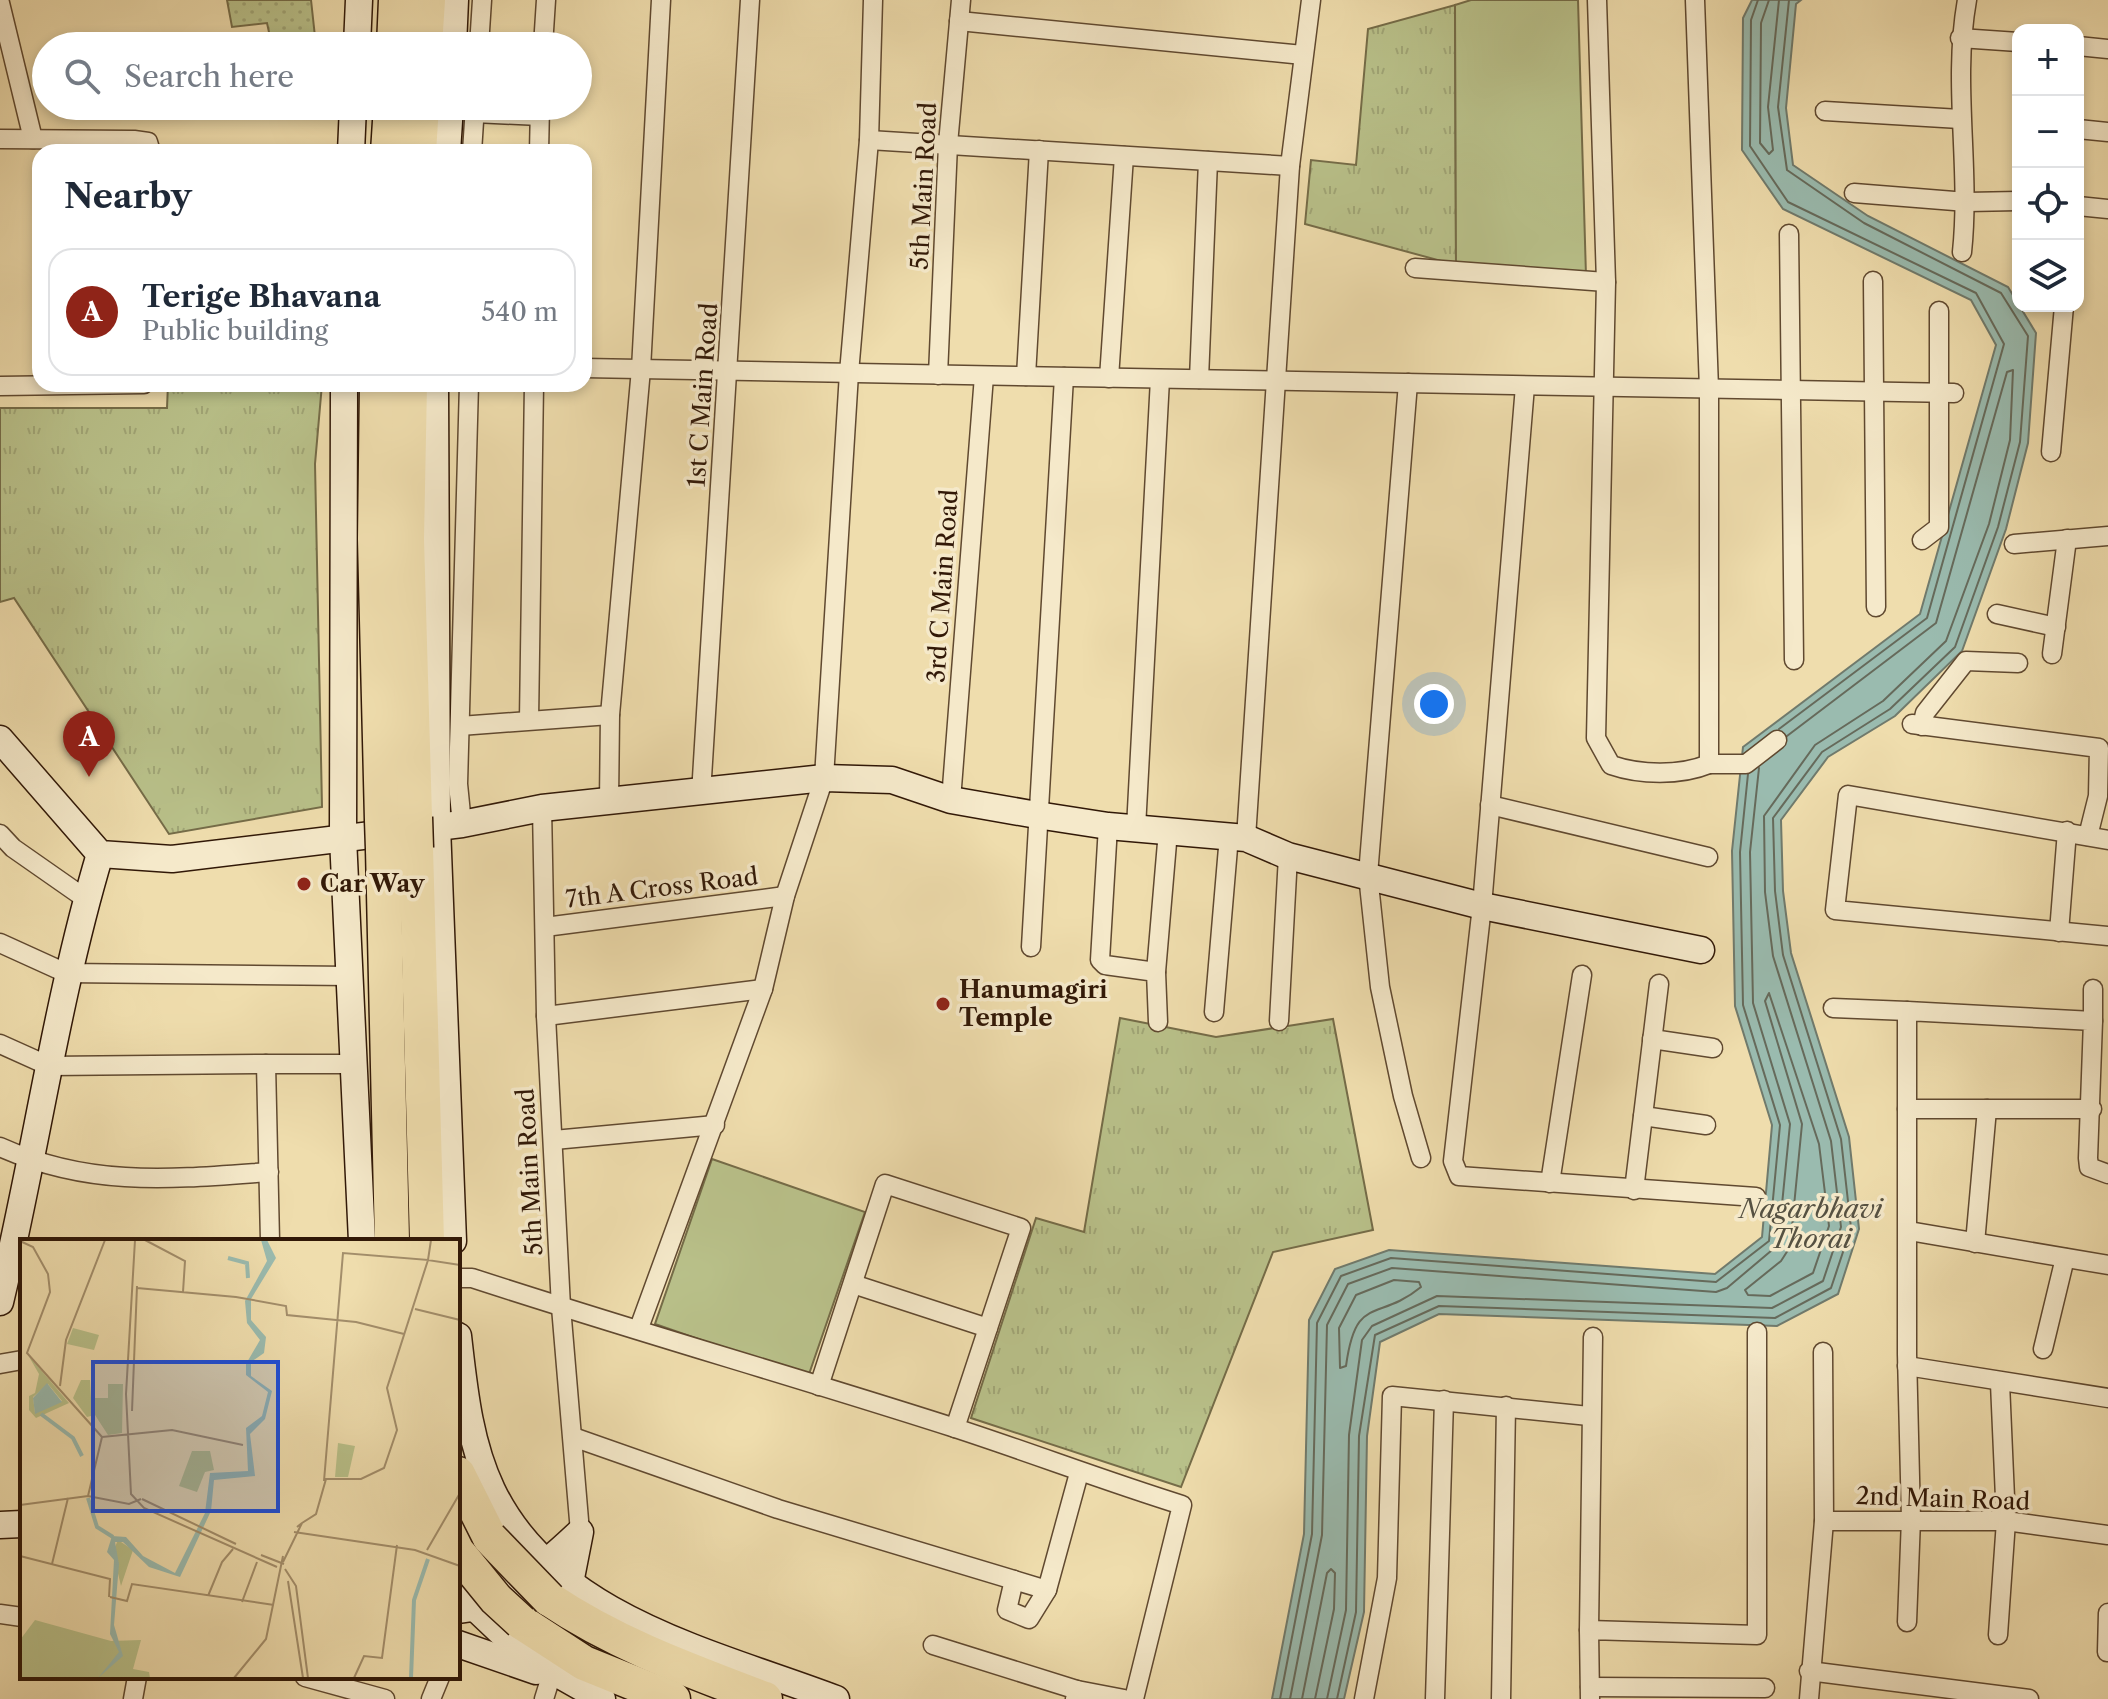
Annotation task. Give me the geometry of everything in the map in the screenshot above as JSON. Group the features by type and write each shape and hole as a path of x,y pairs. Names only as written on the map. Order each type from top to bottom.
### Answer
{"highway":[{"path":"395,32 396,0"},
{"path":"426,32 428,0"},
{"path":"389,144 390,120"},
{"path":"420,144 421,120"},
{"path":"378,392 416,831 427,1239"},
{"path":"391,539 409,392"},
{"path":"392,1239 416,831"},
{"path":"460,1478 490,1538 631,1647 765,1699"},
{"path":"461,1586 496,1599 521,1622 584,1663 673,1699"}],"street":[{"path":"358,32 359,0"},
{"path":"454,32 455,0"},
{"path":"480,32 482,0"},
{"path":"544,32 546,0"},
{"path":"609,802 610,715 641,369 661,0"},
{"name":"1st C Main Road","path":"701,794 750,0"},
{"path":"639,1328 763,989 785,896 824,778 849,373 869,140 873,0"},
{"name":"5th Main Road","path":"938,375 948,144 961,0"},
{"path":"1214,1012 1237,837 1276,381 1290,166 1311,0"},
{"path":"1597,0 1606,282 1596,738 1611,765 1630,771 1676,771 1709,764 1746,764 1777,740"},
{"path":"1695,0 1709,389 1709,764"},
{"path":"1962,252 1967,202 1960,119 1960,38 1967,0"},
{"path":"0,3 33,139"},
{"path":"959,21 1303,55"},
{"path":"1960,38 2012,42"},
{"path":"2084,47 2108,49"},
{"path":"1825,111 1960,119"},
{"path":"351,144 352,120"},
{"path":"450,144 461,120"},
{"path":"468,120 471,144"},
{"path":"539,144 540,120"},
{"path":"2084,130 2108,132"},
{"path":"0,139 33,139 58,144"},
{"path":"869,140 1290,166"},
{"path":"121,144 149,144"},
{"path":"1026,376 1039,150"},
{"path":"1109,378 1124,156"},
{"path":"1199,379 1208,161"},
{"path":"1854,193 1967,202 2012,201"},
{"path":"2084,207 2108,209"},
{"path":"1789,234 1794,660"},
{"path":"1415,268 1606,282"},
{"path":"1873,281 1876,607"},
{"path":"1922,540 1939,527 1947,393 1939,311"},
{"path":"2051,452 2063,312"},
{"path":"592,368 1947,393"},
{"name":"3rd C Main Road","path":"951,800 984,376"},
{"path":"1031,947 1064,377"},
{"path":"1136,828 1160,379"},
{"path":"1408,383 1368,875 1380,987 1403,1096 1421,1158"},
{"path":"0,386 32,386"},
{"path":"1525,386 1482,906 1453,1161 1459,1176 1756,1197"},
{"path":"344,392 343,838 362,1239"},
{"path":"435,392 416,831 453,1239"},
{"path":"416,831 458,784 469,392"},
{"path":"529,720 534,392"},
{"path":"2014,544 2107,536 2108,516"},
{"path":"2052,654 2067,539"},
{"path":"1997,614 2056,627"},
{"path":"2018,663 1966,661 1917,725 2099,748 2103,797 2088,836"},
{"path":"460,726 610,715"},
{"path":"0,739 100,854 172,859 416,831 542,808 701,794 824,778 892,780 951,800 1037,815 1108,826 1237,837 1288,856 1482,906 1701,950"},
{"path":"2108,840 1848,795 1835,910 2108,936"},
{"path":"1490,805 1708,857"},
{"name":"5th Main Road","path":"542,808 546,1016 561,1307 580,1532"},
{"path":"1108,826 1100,960 1105,965 1156,972"},
{"path":"1158,1022 1156,972 1168,831"},
{"path":"2059,932 2067,831"},
{"path":"0,834 13,848 86,899"},
{"path":"0,1302 32,1161 66,973 100,854"},
{"path":"1279,1021 1288,856"},
{"name":"7th A Cross Road","path":"545,927 785,896"},
{"path":"0,943 66,973 350,976"},
{"path":"1550,1183 1582,975"},
{"path":"1634,1190 1659,984"},
{"path":"546,1016 763,989"},
{"path":"2093,989 2098,1100 2089,1167 2108,1174"},
{"path":"1833,1008 2093,1021"},
{"path":"1907,1011 1907,1366 1911,1519 1907,1622"},
{"path":"1652,1039 1713,1048"},
{"path":"0,1044 49,1066 353,1064"},
{"path":"266,1064 270,1239"},
{"path":"1907,1109 1987,1109 2098,1100"},
{"path":"1975,1243 1987,1109"},
{"path":"1643,1116 1706,1125"},
{"path":"554,1140 715,1125"},
{"path":"0,1147 32,1161 119,1179 269,1172"},
{"path":"819,1386 885,1184 1021,1228 955,1428"},
{"path":"1909,1231 2108,1265"},
{"path":"2043,1349 2065,1258"},
{"path":"460,1278 472,1278 639,1328 955,1428 1079,1473 1182,1505 1134,1699"},
{"path":"853,1284 988,1328"},
{"path":"1589,1630 1757,1635 1757,1332"},
{"path":"1593,1337 1589,1416 1590,1693 1765,1688"},
{"path":"460,1348 479,1457 492,1491 526,1544 547,1563 559,1591"},
{"path":"1809,1699 1824,1521 1823,1352"},
{"path":"0,1364 20,1360"},
{"path":"1907,1366 2108,1398"},
{"path":"1998,1635 2006,1521 2000,1383"},
{"path":"1364,1699 1387,1578 1392,1396 1589,1416"},
{"path":"1435,1699 1444,1400"},
{"path":"1501,1699 1506,1406"},
{"path":"573,1437 778,1509 1047,1590"},
{"path":"1014,1580 1007,1610 1029,1619 1047,1590 1079,1473"},
{"name":"2nd Main Road","path":"1824,1521 2006,1521 2108,1535"},
{"path":"0,1525 20,1524"},
{"path":"461,1586 509,1584 547,1563 580,1532"},
{"path":"559,1591 580,1532"},
{"path":"461,1586 516,1601 559,1591 836,1699"},
{"path":"461,1586 508,1641 552,1673 602,1699"},
{"path":"2107,1652 2108,1613"},
{"path":"0,1614 20,1617"},
{"path":"460,1645 506,1662 552,1673"},
{"path":"933,1645 1076,1695 1124,1699"},
{"path":"1809,1671 2029,1699"},
{"path":"544,1699 552,1673"},
{"path":"133,1699 137,1679"},
{"path":"312,1679 385,1699"},
{"path":"431,1699 439,1679"}],"green space":[{"path":"227,0 311,0 314,32 269,32 267,23 232,27"},
{"path":"1471,0 1578,0 1586,276 1456,265 1455,5"},
{"path":"1455,5 1456,265 1305,224 1311,160 1356,165 1368,29"},
{"path":"168,392 321,392 315,464 322,807 169,834 14,598 0,602 0,408 167,408"},
{"path":"1120,1018 1216,1037 1333,1019 1373,1230 1273,1252 1181,1487 971,1418 1036,1218 1084,1232"},
{"path":"712,1159 865,1212 808,1377 655,1324"}],"water":[{"name":"Nagarbhavi Thorai","path":"1752,0 1801,0 1796,4 1786,108 1793,165 1868,216 2008,287 2012,294 2012,312 2023,312 2036,333 2028,443 2006,529 1962,651 1895,716 1828,757 1781,820 1783,891 1791,953 1849,1137 1859,1229 1838,1294 1777,1326 1439,1314 1380,1342 1367,1436 1364,1612 1344,1699 1272,1699 1304,1534 1309,1320 1335,1269 1389,1250 1715,1274 1762,1237 1772,1125 1735,1006 1732,851 1743,747 1920,614 1996,345 1971,300 1783,209 1742,150 1743,18"}],"place":[{"name":"Terige Bhavana","path":"89,777"},
{"name":"Car Way","path":"304,884"},
{"name":"Hanumagiri Temple","path":"943,1004"}]}
